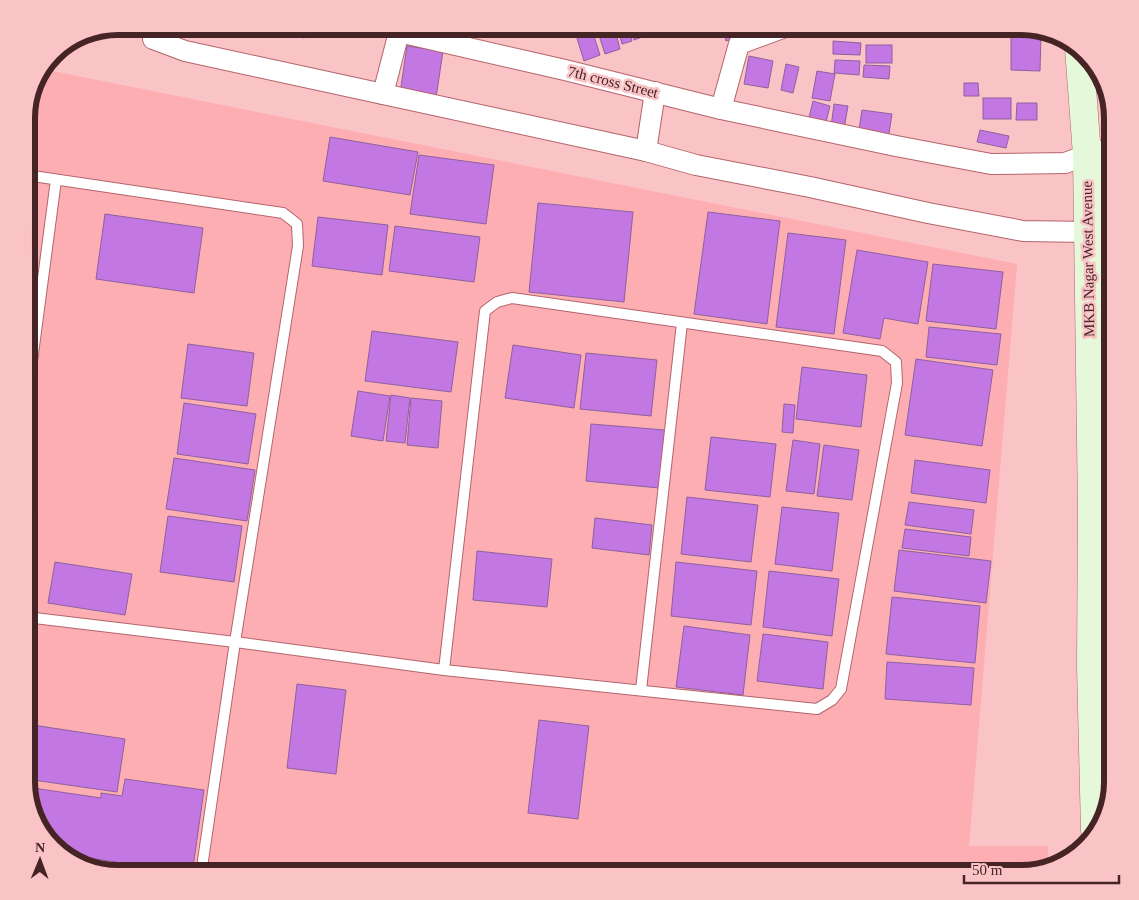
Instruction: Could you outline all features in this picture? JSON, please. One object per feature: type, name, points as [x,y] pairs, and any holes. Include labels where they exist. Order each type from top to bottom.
[{"type":"main road","name":"MKB Nagar West Avenue","points":[[1082,62],[1100,155],[1088,232],[1092,509],[1102,665],[1095,819]]},
{"type":"street","points":[[154,35],[153,40],[185,51],[646,151],[696,165],[810,186],[928,213],[1023,231],[1088,232]]},
{"type":"street","name":"7th cross Street","points":[[383,94],[398,35]]},
{"type":"street","name":"7th cross Street","points":[[412,35],[655,92],[721,110],[991,164],[1065,163],[1100,155]]},
{"type":"street","points":[[721,110],[739,44],[764,35]]},
{"type":"street","points":[[646,151],[655,92]]},
{"type":"lane","points":[[35,176],[283,213],[297,224],[298,246],[235,642],[202,865]]},
{"type":"lane","points":[[35,339],[56,180]]},
{"type":"lane","points":[[35,618],[444,670],[818,709],[832,700],[841,689],[897,383],[896,362],[882,351],[512,298],[496,302],[485,311],[444,670]]},
{"type":"lane","points":[[641,690],[682,323]]},
{"type":"shaded area","points":[[50,71],[1017,264],[969,846],[1048,846],[1048,860],[1021,865],[118,865],[91,861],[76,854],[65,846],[65,835],[54,835],[44,819],[35,787],[35,113],[38,97]]},
{"type":"building","points":[[302,35],[314,35],[303,38]]},
{"type":"building","points":[[576,35],[594,35],[600,55],[584,61]]},
{"type":"building","points":[[599,35],[616,35],[620,49],[605,54]]},
{"type":"building","points":[[620,35],[630,35],[632,41],[622,44]]},
{"type":"building","points":[[633,35],[645,35],[645,36],[634,40]]},
{"type":"building","points":[[724,35],[746,35],[726,41]]},
{"type":"building","points":[[899,35],[918,35],[918,37]]},
{"type":"building","points":[[1011,35],[1041,38],[1040,71],[1011,70]]},
{"type":"building","points":[[833,41],[861,43],[860,55],[833,54]]},
{"type":"building","points":[[866,45],[892,45],[892,63],[866,63]]},
{"type":"building","points":[[407,46],[443,51],[436,98],[400,93]]},
{"type":"building","points":[[749,56],[773,61],[768,88],[744,84]]},
{"type":"building","points":[[835,60],[860,61],[859,75],[834,73]]},
{"type":"building","points":[[786,64],[799,67],[793,93],[781,90]]},
{"type":"building","points":[[864,65],[890,66],[889,79],[863,77]]},
{"type":"building","points":[[817,71],[835,74],[830,101],[812,98]]},
{"type":"building","points":[[964,83],[978,83],[979,96],[964,96]]},
{"type":"building","points":[[983,98],[1011,98],[1011,119],[983,119]]},
{"type":"building","points":[[813,101],[830,106],[825,126],[808,122]]},
{"type":"building","points":[[1017,103],[1037,103],[1037,120],[1016,120]]},
{"type":"building","points":[[834,104],[848,106],[844,129],[831,127]]},
{"type":"building","points":[[862,110],[892,114],[888,140],[858,136]]},
{"type":"building","points":[[980,130],[1009,136],[1006,148],[977,142]]},
{"type":"building","points":[[330,137],[418,152],[410,195],[323,181]]},
{"type":"building","points":[[419,155],[494,165],[486,224],[410,214]]},
{"type":"building","points":[[1101,187],[1104,187],[1104,230],[1101,230]]},
{"type":"building","points":[[538,203],[633,212],[624,302],[529,292]]},
{"type":"building","points":[[708,212],[780,221],[767,324],[694,314]]},
{"type":"building","points":[[105,214],[203,228],[194,293],[96,279]]},
{"type":"building","points":[[318,217],[388,225],[382,275],[312,266]]},
{"type":"building","points":[[395,226],[480,237],[474,282],[389,271]]},
{"type":"building","points":[[788,233],[846,240],[834,334],[776,327]]},
{"type":"building","points":[[857,250],[928,262],[918,324],[884,318],[880,339],[843,333]]},
{"type":"building","points":[[933,264],[1003,272],[996,329],[926,321]]},
{"type":"building","points":[[929,327],[1001,334],[997,365],[926,357]]},
{"type":"building","points":[[372,331],[458,342],[451,392],[365,381]]},
{"type":"building","points":[[188,344],[254,353],[247,406],[181,398]]},
{"type":"building","points":[[513,345],[581,355],[574,408],[505,398]]},
{"type":"building","points":[[586,353],[657,360],[651,416],[580,409]]},
{"type":"building","points":[[916,359],[993,370],[982,446],[905,435]]},
{"type":"building","points":[[802,367],[867,375],[861,427],[796,419]]},
{"type":"building","points":[[358,391],[390,396],[383,441],[351,436]]},
{"type":"building","points":[[391,395],[410,398],[405,443],[386,441]]},
{"type":"building","points":[[411,398],[442,401],[438,448],[407,445]]},
{"type":"building","points":[[184,403],[256,414],[248,464],[177,454]]},
{"type":"building","points":[[784,404],[795,405],[793,433],[782,432]]},
{"type":"building","points":[[591,424],[665,430],[659,488],[586,481]]},
{"type":"building","points":[[711,437],[776,444],[770,497],[705,490]]},
{"type":"building","points":[[793,440],[820,444],[814,494],[786,491]]},
{"type":"building","points":[[824,445],[859,450],[852,500],[817,496]]},
{"type":"building","points":[[174,458],[255,470],[247,521],[166,509]]},
{"type":"building","points":[[915,460],[990,470],[986,503],[911,493]]},
{"type":"building","points":[[687,497],[758,505],[751,562],[681,554]]},
{"type":"building","points":[[909,502],[974,510],[971,534],[905,525]]},
{"type":"building","points":[[782,507],[839,513],[832,571],[775,564]]},
{"type":"building","points":[[168,516],[242,526],[234,582],[160,572]]},
{"type":"building","points":[[595,518],[652,525],[649,555],[592,548]]},
{"type":"building","points":[[905,529],[971,537],[969,556],[902,548]]},
{"type":"building","points":[[899,550],[991,561],[986,603],[894,591]]},
{"type":"building","points":[[477,551],[552,559],[547,607],[473,600]]},
{"type":"building","points":[[55,562],[132,574],[125,615],[48,603]]},
{"type":"building","points":[[676,562],[757,571],[751,625],[671,616]]},
{"type":"building","points":[[769,571],[839,579],[832,636],[763,627]]},
{"type":"building","points":[[892,597],[980,606],[975,663],[886,654]]},
{"type":"building","points":[[684,626],[750,635],[743,695],[676,687]]},
{"type":"building","points":[[763,634],[828,642],[823,689],[757,681]]},
{"type":"building","points":[[887,662],[974,668],[971,705],[885,699]]},
{"type":"building","points":[[297,684],[346,690],[336,774],[287,768]]},
{"type":"building","points":[[539,720],[589,726],[578,819],[528,813]]},
{"type":"building","points":[[35,725],[125,739],[117,792],[35,780]]},
{"type":"building","points":[[125,779],[204,790],[193,865],[116,865],[116,862],[83,857],[76,854],[65,846],[65,835],[54,835],[52,833],[44,819],[35,788],[101,798],[101,793],[122,796]]}]
